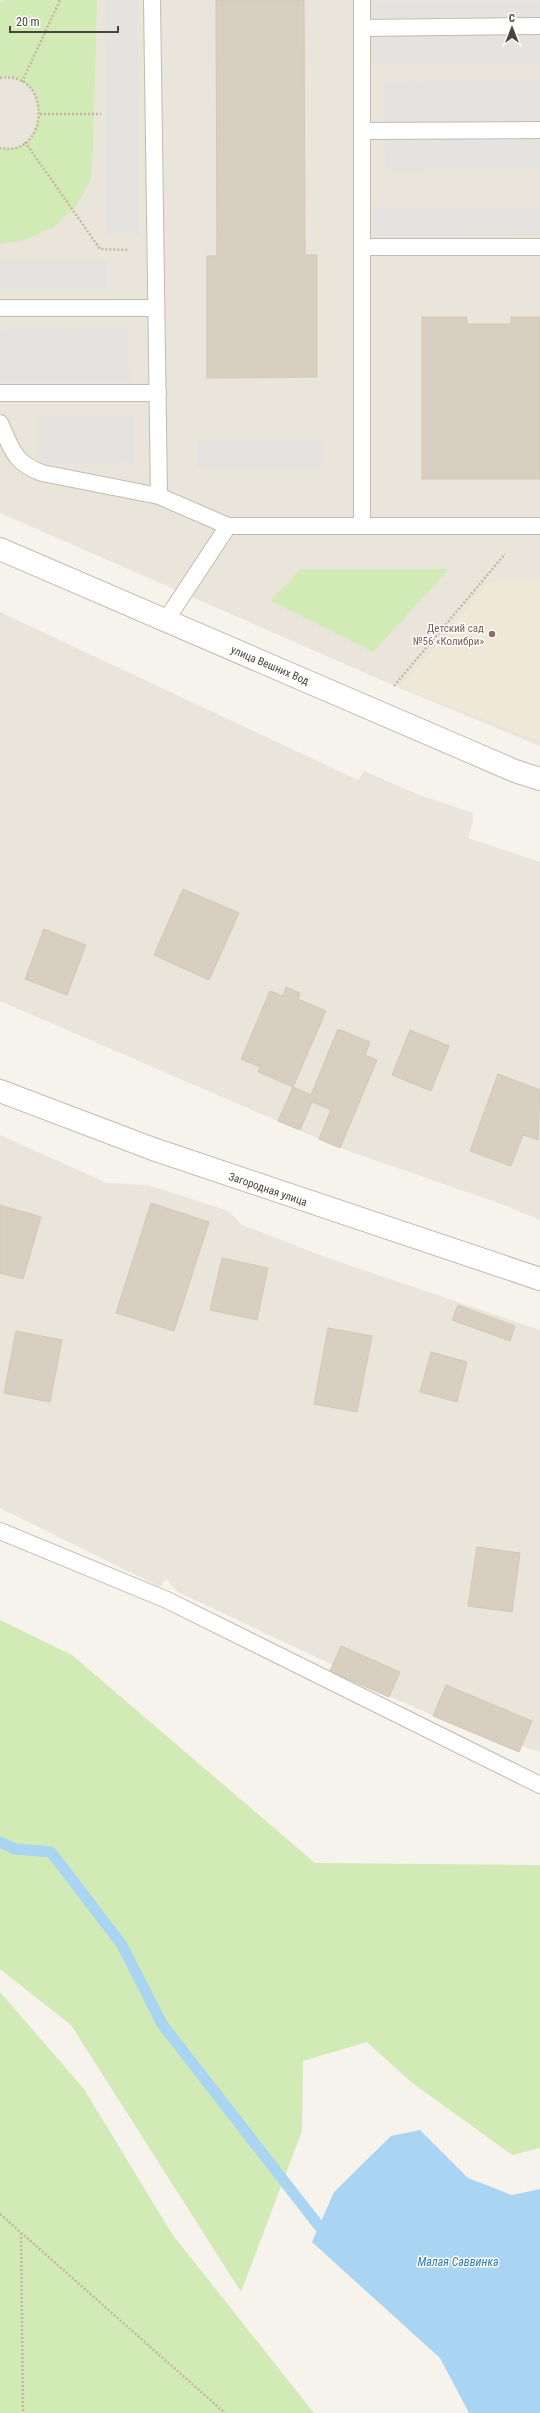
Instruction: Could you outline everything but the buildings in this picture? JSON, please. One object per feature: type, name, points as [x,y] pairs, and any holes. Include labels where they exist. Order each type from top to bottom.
[{"type":"street","name":"улица Вешних Вод","points":[[0,549],[515,771],[540,779]]},
{"type":"street","name":"Загородная улица","points":[[0,1091],[153,1149],[540,1279]]},
{"type":"lane","points":[[152,0],[159,496]]},
{"type":"lane","points":[[362,0],[362,526]]},
{"type":"lane","points":[[362,28],[540,26]]},
{"type":"lane","points":[[362,131],[540,130]]},
{"type":"lane","points":[[362,247],[540,247]]},
{"type":"lane","points":[[0,308],[156,308]]},
{"type":"lane","points":[[0,393],[158,393]]},
{"type":"lane","points":[[0,423],[16,456],[26,467],[42,473],[159,496],[228,526],[534,526]]},
{"type":"lane","points":[[166,620],[228,526]]},
{"type":"lane","points":[[0,1531],[166,1600],[540,1785]]},
{"type":"path","points":[[22,82],[60,0]]},
{"type":"path","points":[[0,78],[18,80],[30,88],[38,100],[40,114],[38,127],[25,142],[18,146],[0,148]]},
{"type":"path","points":[[40,114],[101,114]]},
{"type":"path","points":[[25,142],[100,249],[155,250]]},
{"type":"path","points":[[374,710],[534,526]]},
{"type":"path","points":[[0,2214],[225,2413]]},
{"type":"path","points":[[21,2232],[23,2413]]},
{"type":"shaded area","points":[[0,0],[540,0],[540,746],[402,689],[0,513]]},
{"type":"shaded area","points":[[105,0],[138,0],[139,235],[106,235]]},
{"type":"shaded area","points":[[540,1],[540,64],[370,64],[370,2]]},
{"type":"shaded area","points":[[540,80],[540,171],[385,172],[384,81]]},
{"type":"shaded area","points":[[373,206],[540,206],[540,235],[373,236]]},
{"type":"shaded area","points":[[107,259],[107,290],[0,290],[0,260]]},
{"type":"shaded area","points":[[128,328],[129,383],[0,383],[0,329]]},
{"type":"shaded area","points":[[39,414],[133,414],[133,463],[39,464]]},
{"type":"shaded area","points":[[197,439],[322,439],[322,468],[197,469]]},
{"type":"shaded area","name":"Детский сад №56 «Колибри»","points":[[489,582],[540,582],[540,741],[401,687]]},
{"type":"shaded area","points":[[0,612],[358,780],[364,771],[417,794],[473,813],[473,822],[468,838],[540,862],[540,1220],[504,1205],[340,1148],[0,1001]]},
{"type":"shaded area","points":[[0,1135],[107,1183],[148,1185],[229,1211],[242,1225],[328,1258],[540,1330],[540,1752],[522,1746],[519,1752],[330,1671],[333,1665],[178,1592],[166,1579],[160,1587],[0,1508]]},
{"type":"green space","points":[[5,0],[97,0],[91,179],[77,205],[53,228],[21,241],[0,244],[0,148],[17,148],[29,140],[36,128],[39,114],[36,99],[29,87],[17,79],[0,78],[0,4]]},
{"type":"green space","points":[[301,569],[449,569],[373,652],[271,601]]},
{"type":"green space","points":[[0,1620],[72,1655],[315,1863],[540,1865],[540,2148],[512,2155],[411,2082],[367,2042],[303,2061],[302,2131],[241,2292],[71,2025],[0,1969]]},
{"type":"green space","points":[[0,1992],[84,2089],[172,2234],[314,2413],[0,2413]]},
{"type":"water","name":"Малая Саввинка","points":[[420,2130],[468,2178],[512,2195],[540,2189],[540,2413],[469,2413],[440,2358],[312,2242],[334,2192],[391,2136]]},
{"type":"waterway","points":[[0,1842],[15,1849],[51,1852],[122,1945],[162,2024],[319,2226]]},
{"type":"place","name":"Детский сад №56 «Колибри»","points":[[492,634]]}]
